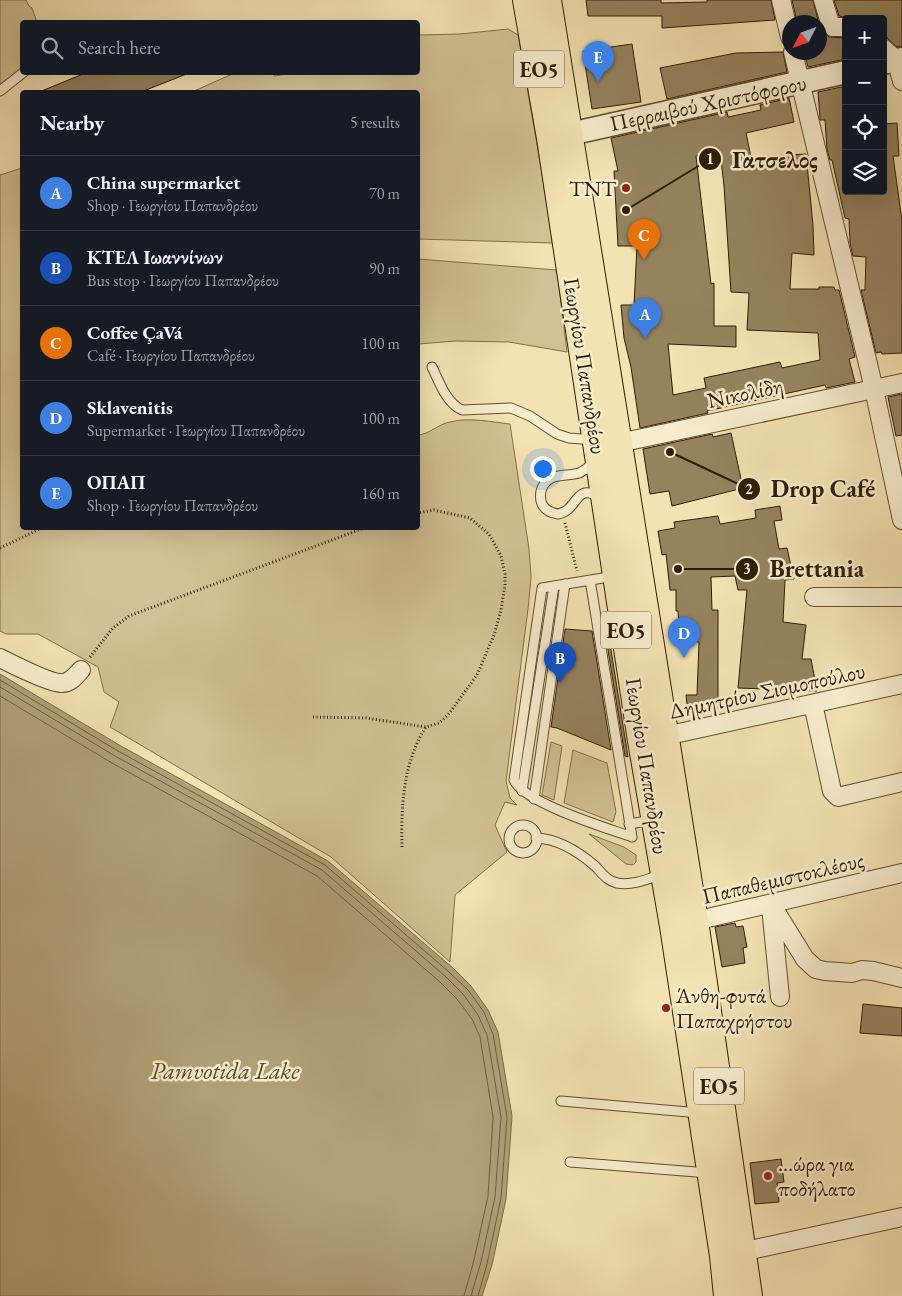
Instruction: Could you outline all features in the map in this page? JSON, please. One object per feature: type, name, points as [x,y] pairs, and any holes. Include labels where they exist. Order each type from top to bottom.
[{"type":"main road","name":"Γεωργίου Παπανδρέου","points":[[527,0],[560,136]]},
{"type":"main road","name":"Γεωργίου Παπανδρέου","points":[[547,0],[560,136],[604,445],[628,574],[734,1253],[728,1296]]},
{"type":"main road","name":"Γεωργίου Παπανδρέου","points":[[604,445],[606,502],[628,574]]},
{"type":"main road","name":"Γεωργίου Παπανδρέου","points":[[653,739],[655,820],[664,873],[684,923],[702,1113],[712,1174],[748,1296]]},
{"type":"street","points":[[781,0],[785,15]]},
{"type":"street","points":[[823,0],[830,23],[833,27],[842,27]]},
{"type":"street","points":[[795,60],[874,389],[902,518]]},
{"type":"street","name":"Περραιβού Χριστόφορου","points":[[560,136],[842,73]]},
{"type":"street","name":"Νικολίδη","points":[[604,445],[902,384]]},
{"type":"street","points":[[814,597],[902,597]]},
{"type":"street","points":[[0,658],[21,669],[62,683],[71,680],[81,670]]},
{"type":"street","name":"Δημητρίου Σιομοπούλου","points":[[653,739],[902,684]]},
{"type":"street","points":[[813,704],[834,795],[838,796],[902,782]]},
{"type":"street","name":"Παπαθεμιστοκλέους","points":[[684,923],[902,873]]},
{"type":"street","points":[[771,904],[805,959],[816,969],[852,973],[862,970],[873,971],[902,978]]},
{"type":"street","points":[[771,904],[780,997]]},
{"type":"street","points":[[734,1253],[902,1217]]},
{"type":"lane","points":[[0,91],[20,75]]},
{"type":"lane","points":[[432,367],[450,402],[457,408],[462,410],[511,408],[530,416],[557,434],[604,445],[594,462],[586,470],[574,474],[555,476],[543,486],[540,496],[542,504],[553,513],[563,513],[570,508],[579,496],[586,492],[592,493],[606,502]]},
{"type":"lane","points":[[590,580],[632,837],[534,799],[522,791],[514,780],[542,588],[564,584],[628,574]]},
{"type":"lane","points":[[534,799],[564,584]]},
{"type":"lane","points":[[629,824],[655,820]]},
{"type":"lane","points":[[536,838],[555,842],[573,850],[590,862],[607,878],[617,883],[638,882],[664,873]]},
{"type":"lane","points":[[561,1100],[702,1113]]},
{"type":"lane","points":[[570,1162],[712,1174]]},
{"type":"path","points":[[313,717],[366,718],[426,727],[438,723],[448,715],[477,675],[494,635],[504,593],[505,574],[501,556],[489,534],[470,518],[459,514],[434,510],[420,513]]},
{"type":"path","points":[[563,513],[579,582]]},
{"type":"path","points":[[0,548],[38,530]]},
{"type":"path","points":[[81,670],[113,628],[129,616],[359,530]]},
{"type":"path","points":[[402,847],[401,810],[406,777],[418,739],[426,727]]},
{"type":"shaded area","points":[[0,0],[26,0],[32,8],[36,20],[20,20],[20,73],[0,88]]},
{"type":"shaded area","points":[[508,29],[518,35],[554,243],[420,239],[420,90],[196,90],[230,75],[420,75],[420,35],[460,34]]},
{"type":"shaded area","points":[[20,169],[20,530],[420,530],[420,434],[446,423],[465,420],[510,424],[529,549],[531,577],[506,781],[510,798],[517,805],[505,802],[495,825],[507,852],[455,895],[450,962],[331,857],[110,727],[119,702],[104,692],[98,667],[38,634],[6,634],[0,631],[0,175]]},
{"type":"shaded area","points":[[420,259],[557,270],[567,352],[509,342],[456,341],[420,344]]},
{"type":"shaded area","points":[[551,742],[562,746],[554,800],[542,795]]},
{"type":"shaded area","points":[[573,750],[607,763],[616,812],[613,822],[564,803]]},
{"type":"shaded area","points":[[589,834],[624,847],[636,855],[636,862],[633,865],[626,864]]},
{"type":"water","name":"Pamvotida Lake","points":[[0,674],[121,746],[328,861],[453,968],[471,986],[488,1010],[498,1032],[512,1116],[506,1199],[492,1265],[482,1296],[0,1296]]},
{"type":"building","points":[[586,0],[661,0],[661,3],[707,2],[707,0],[771,0],[775,20],[662,28],[662,16],[588,16]]},
{"type":"building","points":[[792,0],[813,0],[817,15],[795,15]]},
{"type":"building","points":[[834,0],[902,0],[902,46],[897,47],[887,38],[887,15],[839,16]]},
{"type":"building","points":[[827,34],[829,37],[842,38],[842,60],[808,67],[806,60],[827,60]]},
{"type":"building","points":[[632,44],[641,102],[592,109],[583,51]]},
{"type":"building","points":[[782,52],[782,60],[785,60],[787,72],[667,99],[660,68],[736,53]]},
{"type":"building","points":[[81,75],[184,75],[146,90],[44,90]]},
{"type":"building","points":[[842,87],[842,195],[887,195],[887,124],[897,123],[899,156],[893,156],[902,221],[902,353],[876,353],[861,290],[865,290],[866,257],[853,256],[850,243],[849,219],[845,218],[832,160],[830,160],[827,149],[825,120],[820,120],[818,92]]},
{"type":"building","points":[[789,98],[794,122],[746,133],[751,157],[806,154],[814,255],[792,253],[790,289],[834,287],[835,290],[839,290],[855,357],[849,359],[855,382],[826,388],[825,385],[640,428],[631,367],[624,338],[621,305],[634,305],[637,246],[618,246],[614,171],[618,171],[611,138],[727,112],[728,117],[761,110],[760,105]],"holes":[[[720,151],[731,292],[749,293],[747,330],[818,333],[820,360],[782,368],[780,362],[704,378],[706,388],[673,395],[668,344],[736,347],[736,326],[714,326],[714,283],[711,284],[696,156]]]},
{"type":"building","points":[[902,394],[902,435],[896,436],[888,397]]},
{"type":"building","points":[[731,433],[743,488],[672,506],[669,491],[650,494],[643,449],[712,434],[713,437]]},
{"type":"building","points":[[780,506],[782,520],[774,521],[779,549],[787,548],[794,579],[785,580],[783,622],[806,625],[802,659],[811,659],[817,691],[738,688],[747,590],[738,590],[735,576],[711,577],[712,610],[718,610],[718,709],[688,714],[686,695],[697,695],[699,642],[680,642],[678,611],[676,611],[676,590],[670,590],[666,554],[662,555],[658,531],[675,528],[674,522],[718,516],[720,524],[756,518],[755,510]]},
{"type":"building","points":[[565,629],[592,631],[611,750],[551,727]]},
{"type":"building","points":[[605,631],[608,631],[628,757],[625,756]]},
{"type":"building","points":[[735,923],[736,927],[743,926],[747,947],[743,948],[745,963],[722,967],[715,927]]},
{"type":"building","points":[[863,1004],[902,1008],[902,1036],[860,1033]]},
{"type":"building","points":[[781,1159],[784,1182],[777,1183],[779,1202],[755,1204],[750,1163]]},
{"type":"place","name":"ΟΠΑΠ","points":[[598,82]]},
{"type":"place","name":"TNT","points":[[626,188]]},
{"type":"place","name":"Γατσελος","points":[[626,210]]},
{"type":"place","name":"Coffee ÇaVá","points":[[644,260]]},
{"type":"place","name":"China supermarket","points":[[645,339]]},
{"type":"place","name":"Drop Café","points":[[670,452]]},
{"type":"place","name":"Brettania","points":[[678,569]]},
{"type":"place","name":"Sklavenitis","points":[[684,658]]},
{"type":"place","name":"ΚΤΕΛ Ιωαννίνων","points":[[560,683]]},
{"type":"place","name":"Άνθη-φυτά Παπαχρήστου","points":[[666,1008]]},
{"type":"place","name":"...ώρα για ποδήλατο","points":[[768,1176]]}]
